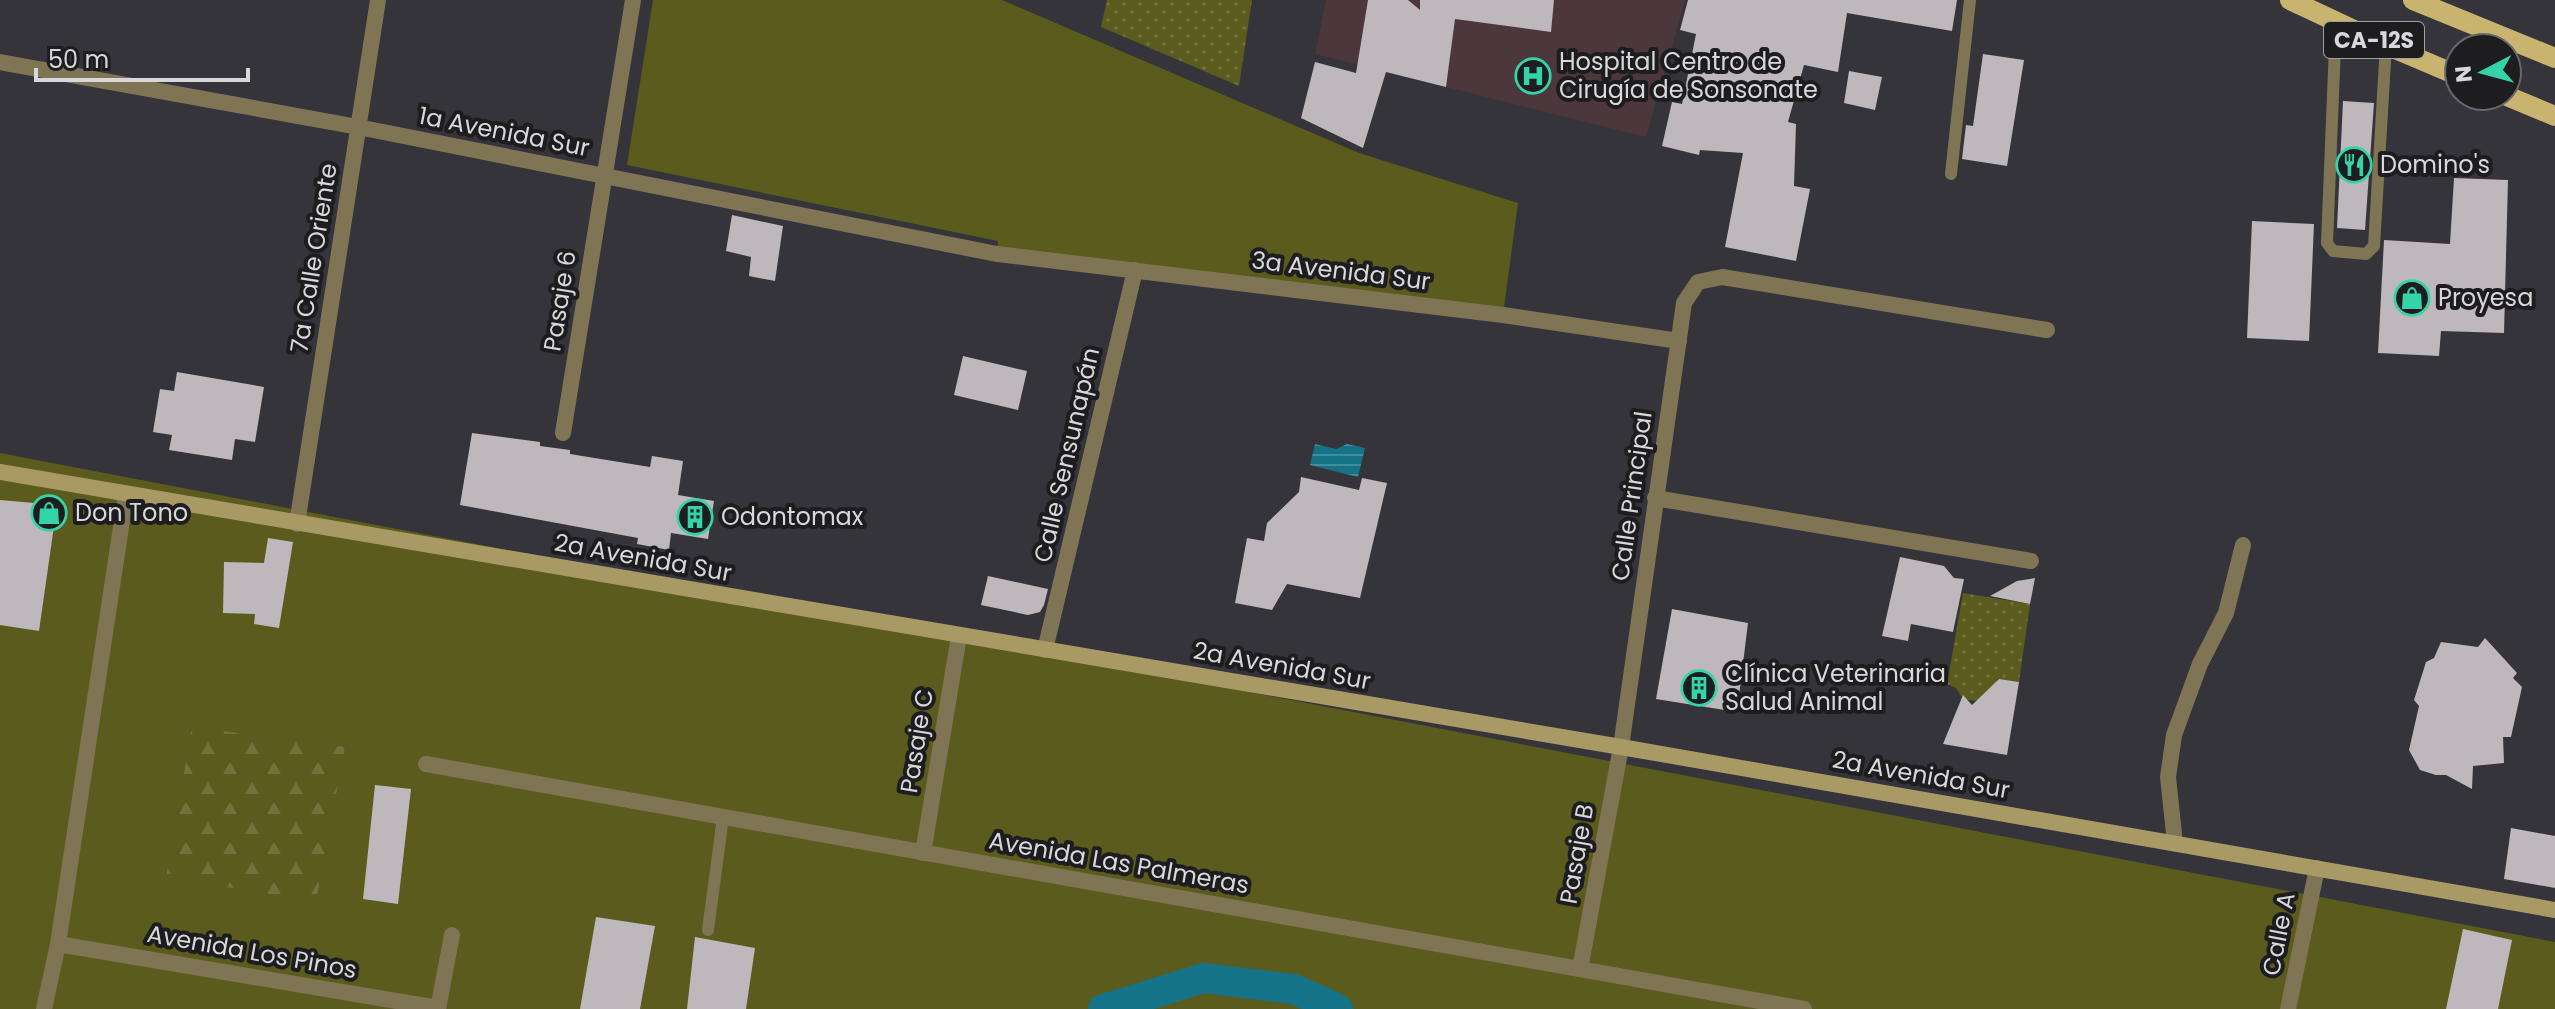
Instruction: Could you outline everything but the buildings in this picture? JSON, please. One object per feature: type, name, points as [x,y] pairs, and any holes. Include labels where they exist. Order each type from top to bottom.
[{"type":"main road","name":"CA-12S","points":[[2290,0],[2443,69]]},
{"type":"main road","points":[[2413,0],[2555,58]]},
{"type":"main road","points":[[2523,103],[2555,116]]},
{"type":"street","name":"7a Calle Oriente","points":[[297,524],[378,0]]},
{"type":"street","name":"Pasaje 6","points":[[563,433],[633,0]]},
{"type":"street","name":"1a Avenida Sur","points":[[0,62],[358,127],[997,254]]},
{"type":"street","name":"3a Avenida Sur","points":[[997,254],[1503,315],[1679,341]]},
{"type":"street","name":"Calle Sensunapán","points":[[1045,650],[1135,270]]},
{"type":"street","name":"Calle Principal","points":[[1621,747],[1684,303],[1698,282],[1722,277],[2047,330]]},
{"type":"street","name":"2a Avenida Sur","points":[[0,472],[1621,747],[2555,910]]},
{"type":"street","points":[[44,1009],[58,944],[126,494]]},
{"type":"street","points":[[1655,498],[2031,561]]},
{"type":"street","points":[[2175,843],[2168,777],[2174,735],[2200,664],[2226,613],[2243,545]]},
{"type":"street","name":"Pasaje C","points":[[923,853],[959,636]]},
{"type":"street","name":"Pasaje B","points":[[1580,969],[1621,747]]},
{"type":"street","name":"Avenida Las Palmeras","points":[[426,764],[1804,1009]]},
{"type":"street","name":"Calle A","points":[[2288,1009],[2317,868]]},
{"type":"street","points":[[438,1008],[452,935]]},
{"type":"street","name":"Avenida Los Pinos","points":[[58,944],[438,1008]]},
{"type":"lane","points":[[1951,174],[1970,0]]},
{"type":"lane","points":[[2336,21],[2327,243],[2333,251],[2366,254],[2374,246],[2386,45]]},
{"type":"lane","points":[[708,930],[723,817]]},
{"type":"shaded area","name":"Hospital Centro de Cirugía de Sonsonate","points":[[1326,0],[1685,0],[1646,137],[1315,54]]},
{"type":"green space","points":[[653,0],[1002,0],[1359,153],[1518,203],[1503,315],[997,254],[998,241],[627,165]]},
{"type":"green space","points":[[1107,0],[1252,0],[1239,86],[1101,27]]},
{"type":"green space","points":[[0,453],[2555,942],[2555,1009],[0,1009]]},
{"type":"green space","points":[[1963,593],[2030,604],[2019,682],[1997,679],[1994,693],[1976,701],[1963,699],[1956,688],[1947,684]]},
{"type":"green space","points":[[192,727],[345,747],[316,901],[166,878]]},
{"type":"water","points":[[1315,444],[1336,449],[1347,444],[1365,448],[1358,477],[1310,465]]},
{"type":"waterway","points":[[1103,1009],[1204,978],[1294,989],[1338,1009]]},
{"type":"place","name":"Hospital Centro de Cirugía de Sonsonate","points":[[1533,76]]},
{"type":"place","name":"Domino's","points":[[2354,165]]},
{"type":"place","name":"Proyesa","points":[[2412,298]]},
{"type":"place","name":"Don Tono","points":[[49,513]]},
{"type":"place","name":"Odontomax","points":[[695,517]]},
{"type":"place","name":"Clínica Veterinaria Salud Animal","points":[[1699,688]]}]
